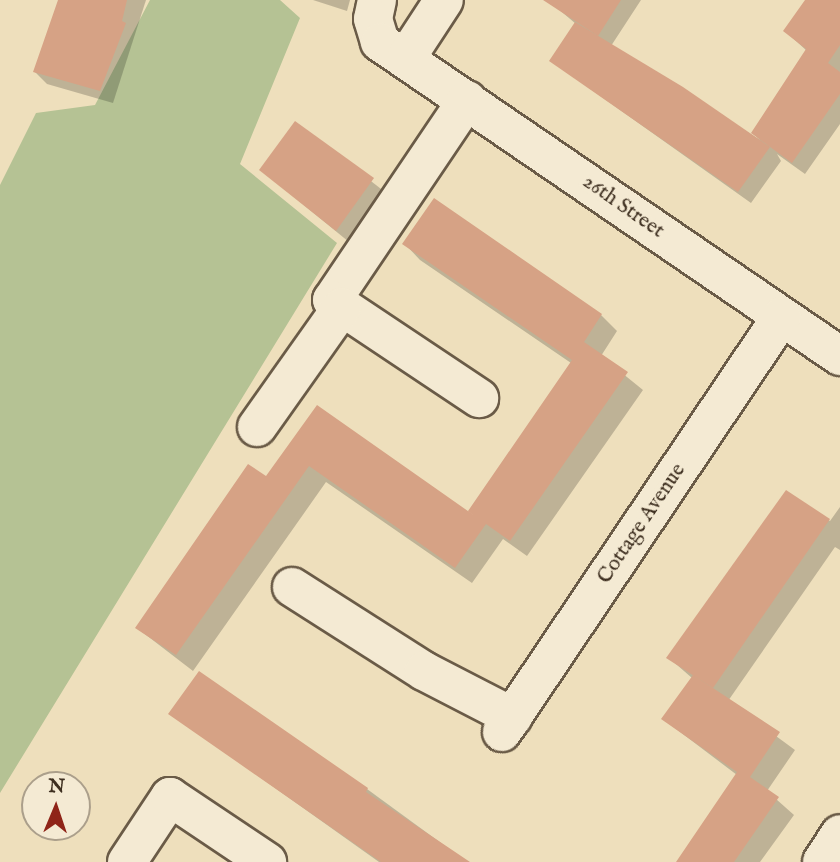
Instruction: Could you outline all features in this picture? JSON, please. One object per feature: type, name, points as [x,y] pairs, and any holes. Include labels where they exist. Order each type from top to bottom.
[{"type":"street","name":"26th Street","points":[[377,0],[373,19],[380,42],[840,356]]},
{"type":"street","points":[[406,58],[444,0]]},
{"type":"street","points":[[467,100],[332,300],[479,398]]},
{"type":"street","points":[[257,427],[342,307]]},
{"type":"street","name":"Cottage Avenue","points":[[292,587],[508,725],[782,316]]},
{"type":"street","points":[[127,862],[170,797],[267,862]]},
{"type":"street","points":[[821,862],[840,834]]},
{"type":"green space","points":[[150,0],[280,0],[300,18],[240,164],[337,243],[0,793],[0,185],[36,113],[95,105]]},
{"type":"building","points":[[58,0],[127,0],[122,21],[126,23],[100,91],[33,72]]},
{"type":"building","points":[[543,0],[621,0],[598,36]]},
{"type":"building","points":[[805,0],[840,0],[840,45],[828,63],[840,72],[840,94],[792,163],[751,133],[806,49],[783,31]]},
{"type":"building","points":[[575,22],[683,87],[770,147],[738,192],[549,61]]},
{"type":"building","points":[[295,121],[374,178],[336,231],[259,170]]},
{"type":"building","points":[[434,198],[602,314],[584,342],[628,372],[510,541],[486,524],[455,568],[309,466],[176,655],[135,628],[248,464],[266,476],[317,405],[475,516],[468,511],[572,360],[402,244]]},
{"type":"building","points":[[786,490],[830,519],[713,688],[666,658]]},
{"type":"building","points":[[199,671],[368,788],[366,792],[470,862],[381,862],[168,714]]},
{"type":"building","points":[[693,675],[780,732],[750,777],[779,797],[734,862],[676,862],[737,772],[661,719]]}]
